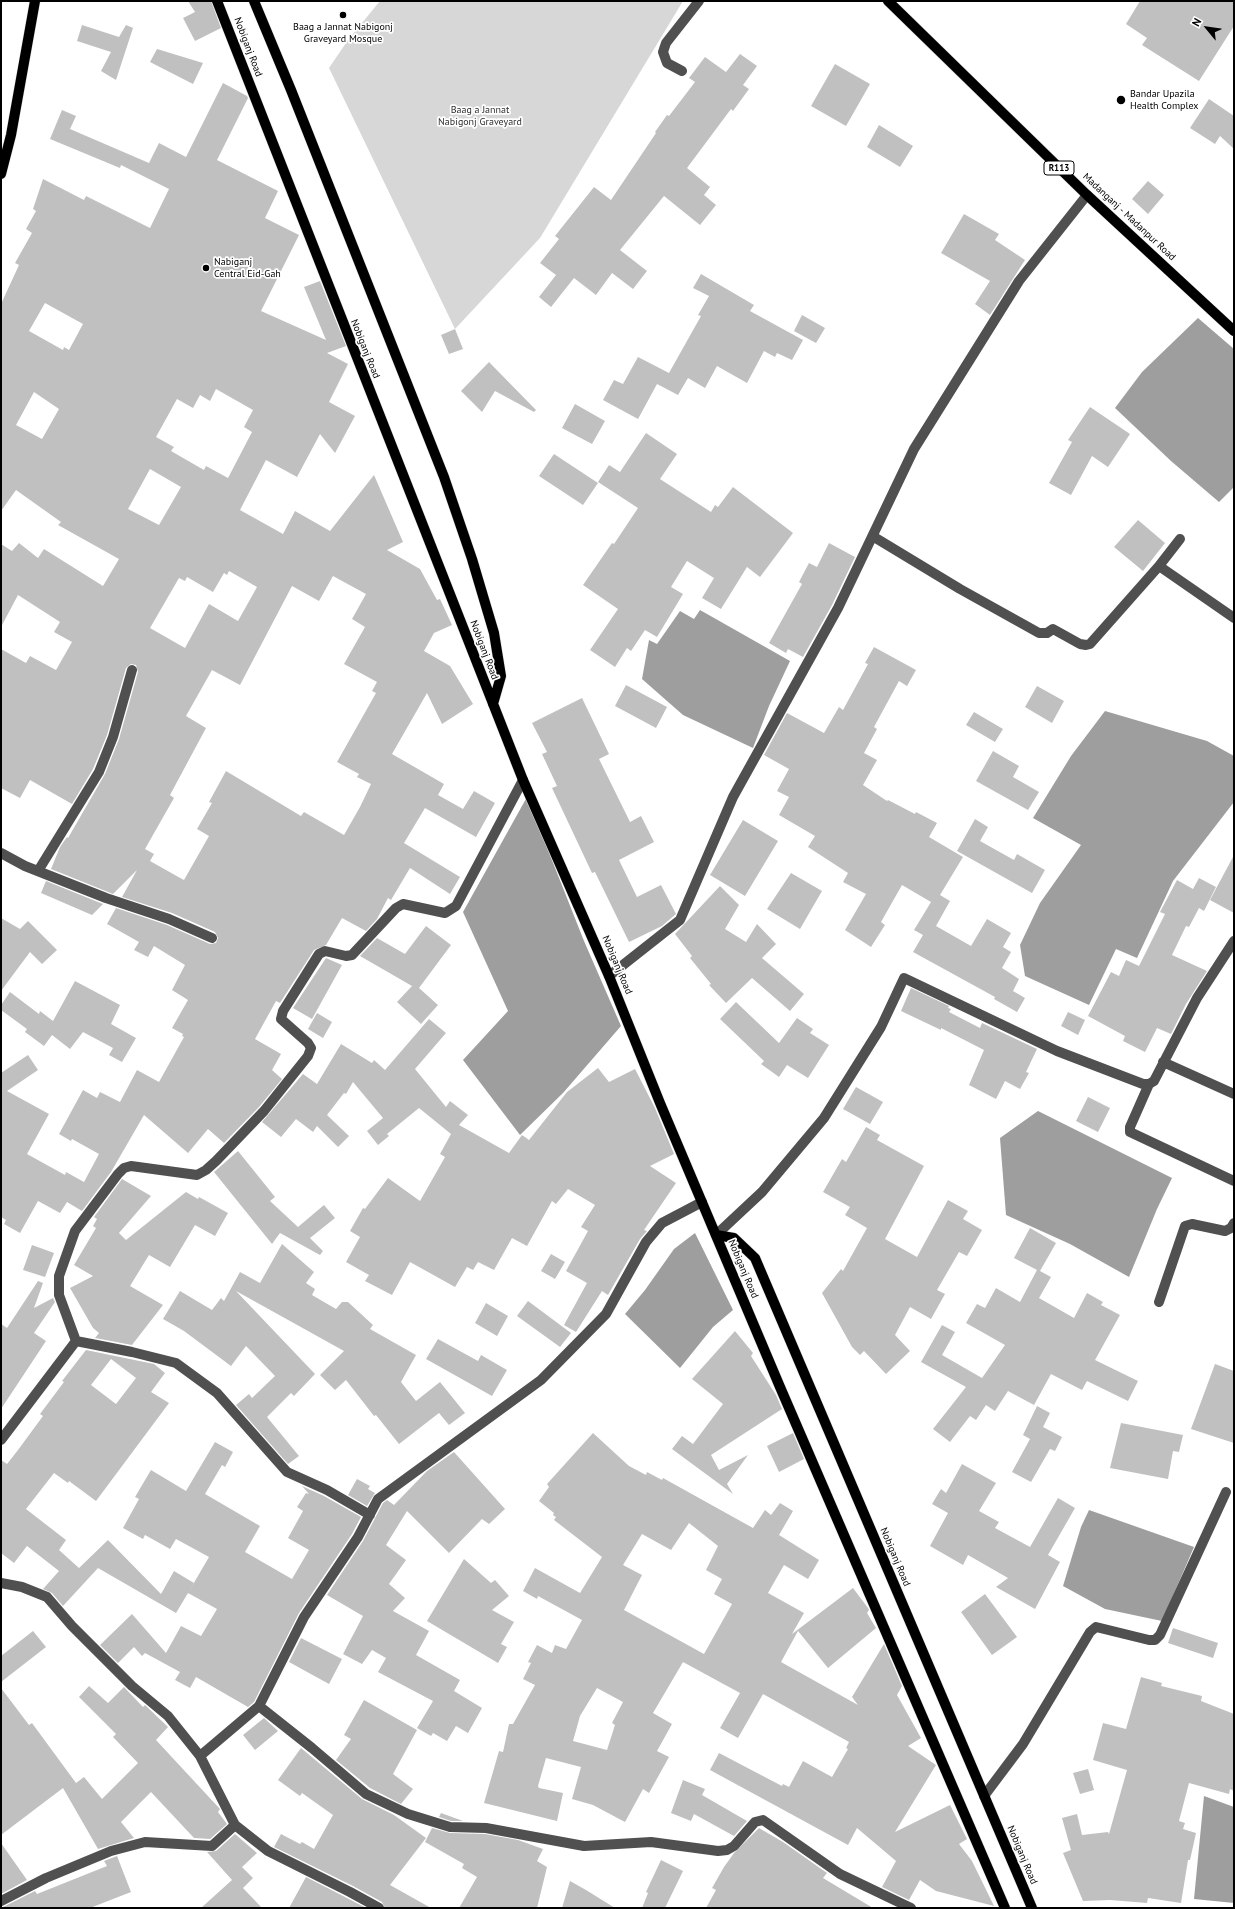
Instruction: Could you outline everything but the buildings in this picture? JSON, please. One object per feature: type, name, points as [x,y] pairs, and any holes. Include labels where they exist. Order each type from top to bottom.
[{"type":"main road","points":[[1,174],[11,135],[35,1]]},
{"type":"main road","name":"Nobiganj Road","points":[[217,1],[523,780],[609,976],[660,1103],[780,1387],[1005,1908]]},
{"type":"main road","name":"Nobiganj Road","points":[[254,1],[291,90],[441,470],[472,559],[494,633],[501,676],[493,704]]},
{"type":"main road","name":"Madanganj - Madanpur Road","points":[[888,1],[1087,195],[1234,331]]},
{"type":"main road","name":"Nobiganj Road","points":[[716,1236],[734,1238],[755,1258],[1032,1908]]},
{"type":"street","points":[[682,71],[667,63],[663,52],[666,43],[699,1]]},
{"type":"street","points":[[609,976],[680,920],[733,797],[838,608],[874,537],[895,487],[914,450],[1011,295],[1035,260],[1087,195]]},
{"type":"street","points":[[874,537],[960,589],[1039,633],[1047,633],[1053,629],[1080,644],[1086,645],[1090,644],[1159,566],[1180,539]]},
{"type":"street","points":[[1159,566],[1234,618]]},
{"type":"street","points":[[38,871],[99,772],[113,737],[132,670]]},
{"type":"street","points":[[76,1341],[59,1295],[59,1276],[75,1230],[118,1174],[124,1168],[131,1166],[196,1175],[206,1170],[216,1161],[264,1111],[308,1056],[310,1048],[308,1043],[281,1020],[283,1011],[319,954],[325,952],[346,956],[352,955],[396,908],[403,904],[445,913],[456,906],[523,780]]},
{"type":"street","points":[[1,853],[38,871],[106,898],[168,919],[212,938]]},
{"type":"street","points":[[716,1236],[762,1192],[824,1118],[881,1027],[900,982],[904,978],[1057,1051],[1143,1084],[1149,1084],[1154,1081],[1197,998],[1234,941]]},
{"type":"street","points":[[1163,1062],[1234,1094]]},
{"type":"street","points":[[1149,1084],[1130,1127],[1130,1132],[1135,1136],[1234,1181]]},
{"type":"street","points":[[200,1756],[259,1706],[304,1617],[358,1537],[378,1499],[541,1380],[606,1314],[646,1242],[662,1223],[702,1202]]},
{"type":"street","points":[[1159,1302],[1185,1226],[1192,1224],[1224,1231],[1231,1228],[1234,1223]]},
{"type":"street","points":[[1,1440],[76,1341]]},
{"type":"street","points":[[76,1341],[132,1352],[176,1363],[217,1393],[287,1472],[327,1490],[370,1515]]},
{"type":"street","points":[[984,1796],[1023,1744],[1090,1632],[1096,1627],[1149,1640],[1155,1640],[1160,1635],[1226,1492]]},
{"type":"street","points":[[1,1583],[22,1587],[46,1597],[72,1626],[132,1686],[168,1716],[200,1756],[234,1825],[268,1851],[379,1908]]},
{"type":"street","points":[[259,1706],[312,1748],[366,1794],[408,1814],[450,1827],[486,1828],[584,1846],[651,1842],[718,1851],[727,1850],[734,1846],[755,1822],[763,1820],[840,1874],[911,1908]]},
{"type":"street","points":[[1,1902],[46,1878],[111,1851],[144,1842],[212,1846],[234,1825]]},
{"type":"green space","name":"Baag a Jannat Nabigonj Graveyard","points":[[380,1],[683,1],[540,238],[455,329],[329,68],[348,40]]},
{"type":"shaded area","points":[[1198,318],[1234,349],[1234,487],[1219,502],[1171,461],[1115,408],[1142,372]]},
{"type":"shaded area","points":[[700,610],[790,661],[769,706],[753,748],[683,715],[642,679],[649,640],[657,644],[680,611],[694,619]]},
{"type":"shaded area","points":[[1105,711],[1207,741],[1234,756],[1234,802],[1173,881],[1137,958],[1116,949],[1089,1005],[1025,976],[1020,945],[1040,903],[1081,845],[1033,818],[1071,756]]},
{"type":"shaded area","points":[[527,797],[584,941],[621,1026],[563,1093],[520,1135],[463,1060],[508,1011],[463,912]]},
{"type":"shaded area","points":[[1038,1111],[1172,1178],[1157,1209],[1129,1277],[1070,1244],[1006,1215],[1000,1138]]},
{"type":"shaded area","points":[[695,1233],[733,1310],[713,1327],[680,1368],[625,1314],[645,1290],[674,1249]]},
{"type":"shaded area","points":[[1089,1510],[1194,1547],[1162,1621],[1105,1609],[1063,1586],[1081,1527]]},
{"type":"shaded area","points":[[1204,1796],[1234,1807],[1234,1903],[1194,1899]]},
{"type":"place","name":"Baag a Jannat Nabigonj Graveyard Mosque","points":[[343,15]]},
{"type":"place","name":"Bandar Upazila Health Complex","points":[[1121,100]]},
{"type":"place","name":"Nabiganj Central Eid-Gah","points":[[206,268]]}]
